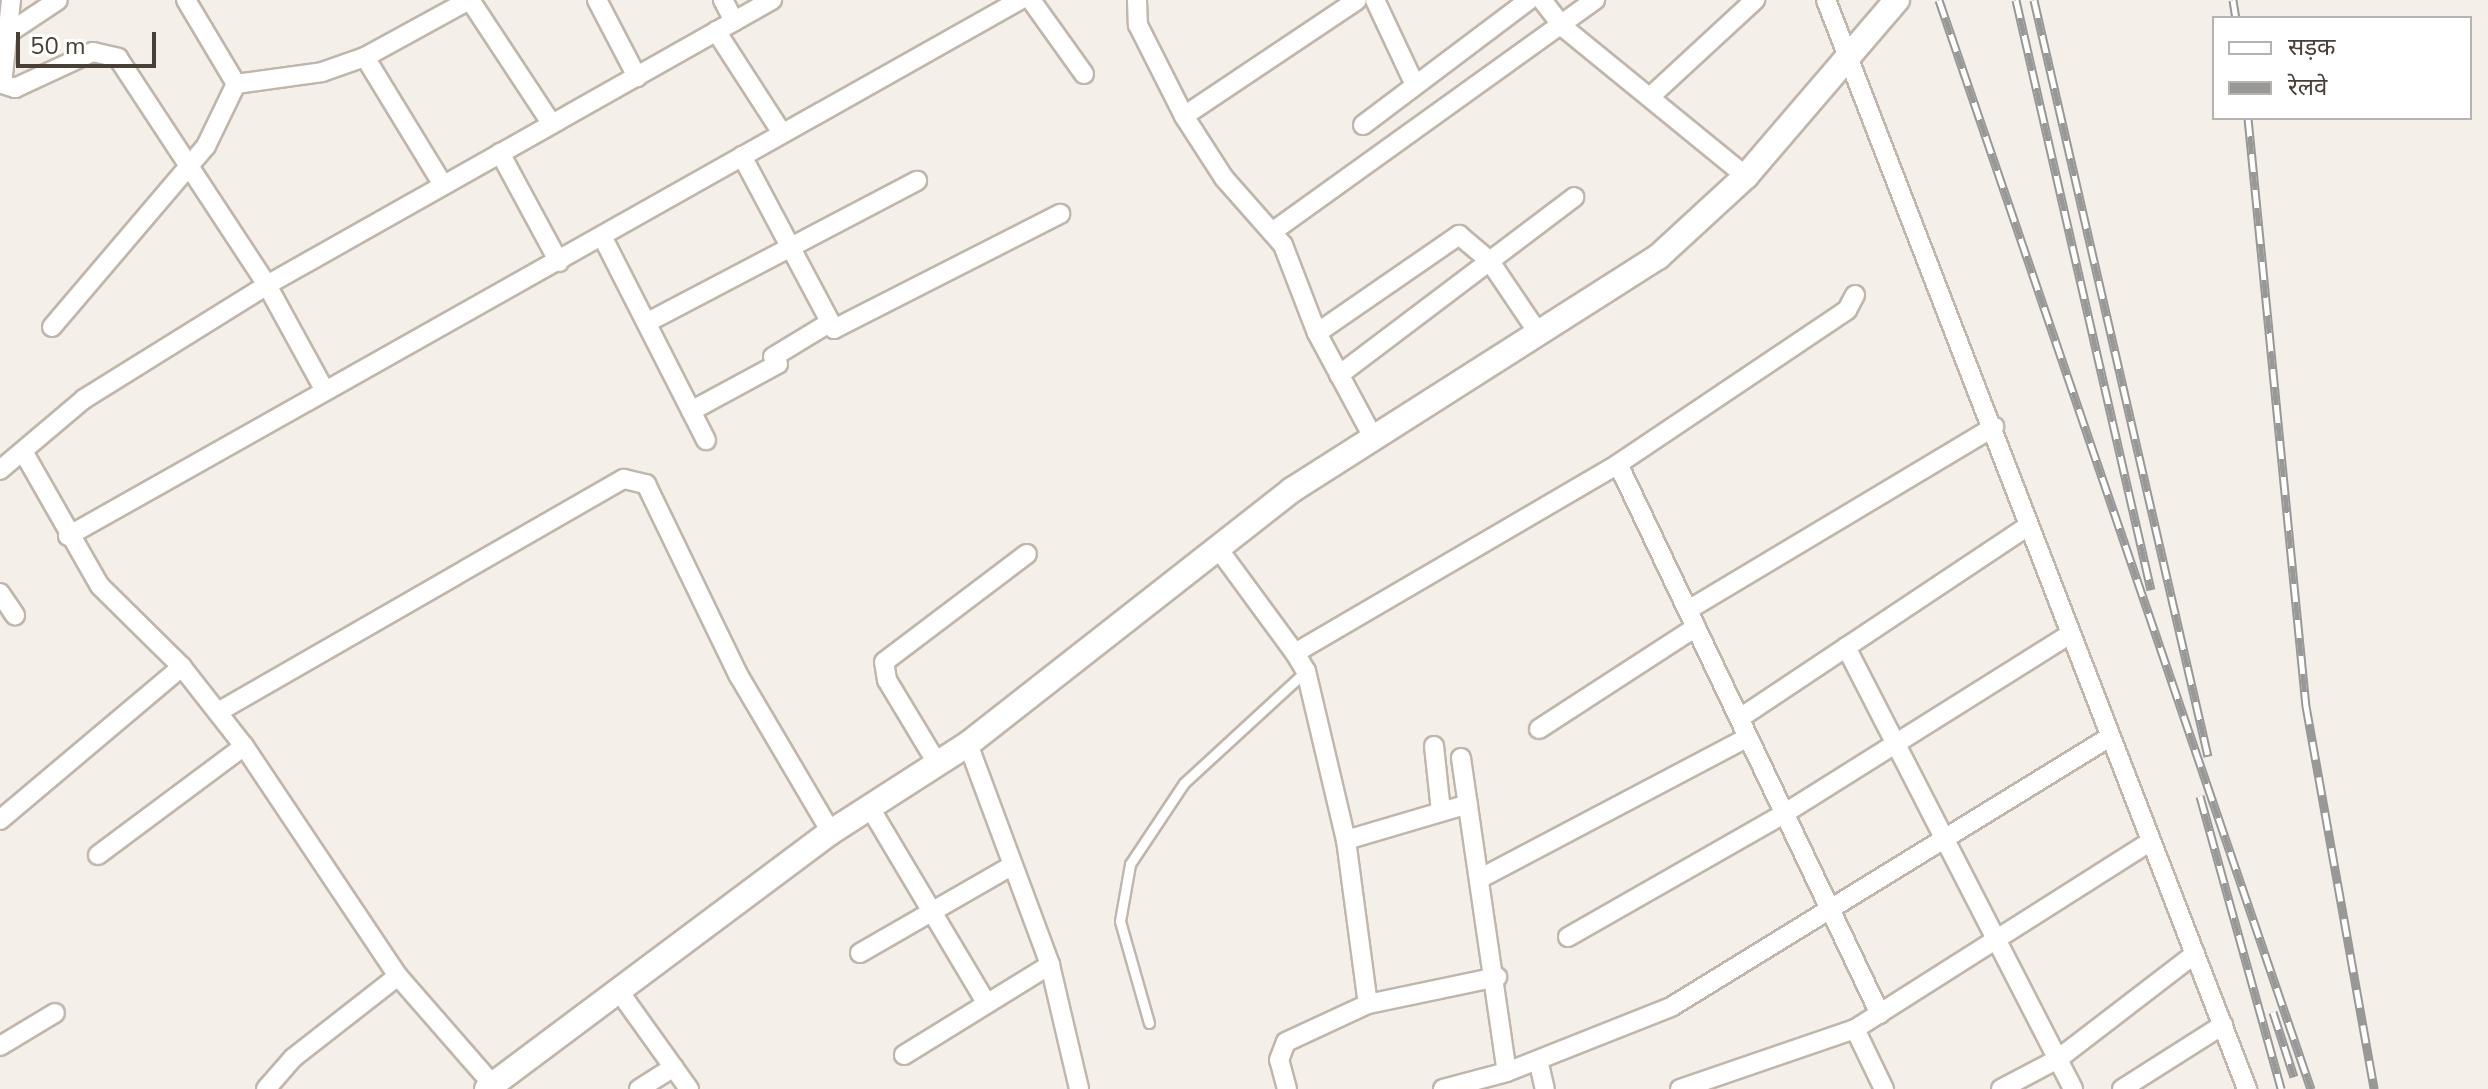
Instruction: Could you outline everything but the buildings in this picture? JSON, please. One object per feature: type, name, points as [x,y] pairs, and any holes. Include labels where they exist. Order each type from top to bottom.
[{"type":"street","points":[[11,0],[1,72],[8,89],[93,52],[118,58],[267,285],[324,389]]},
{"type":"street","points":[[7,34],[58,0]]},
{"type":"street","points":[[52,327],[188,168],[229,111],[236,84],[186,0]]},
{"type":"street","points":[[236,84],[322,72],[365,57],[470,0],[551,123]]},
{"type":"street","points":[[597,0],[637,77]]},
{"type":"street","points":[[723,0],[734,21]]},
{"type":"street","points":[[0,470],[24,453],[84,399],[267,285],[772,0]]},
{"type":"street","points":[[68,536],[324,389],[603,238],[742,156],[780,130],[1020,0]]},
{"type":"street","points":[[1031,0],[1084,74]]},
{"type":"street","points":[[1137,0],[1138,25],[1184,116],[1224,178],[1272,232],[1317,333],[1373,437]]},
{"type":"street","points":[[1184,116],[1357,0]]},
{"type":"street","points":[[1375,0],[1415,85]]},
{"type":"street","points":[[1363,125],[1529,0]]},
{"type":"street","points":[[1542,0],[1563,27],[1746,176]]},
{"type":"street","points":[[1272,232],[1563,27],[1595,0]]},
{"type":"street","points":[[1651,96],[1755,0]]},
{"type":"street","points":[[1826,0],[1850,54],[1994,427],[2026,527],[2247,1089]]},
{"type":"street","points":[[24,453],[68,536],[100,586],[182,667],[218,712],[398,976],[490,1087],[621,994],[831,832],[968,744],[1217,547],[1373,437],[1658,257],[1746,176],[1897,0]]},
{"type":"street","points":[[716,31],[780,130]]},
{"type":"street","points":[[365,57],[443,185]]},
{"type":"street","points":[[500,153],[559,262]]},
{"type":"street","points":[[742,156],[829,323],[842,328],[1060,214]]},
{"type":"street","points":[[648,322],[794,251],[917,181]]},
{"type":"street","points":[[1339,375],[1574,197]]},
{"type":"street","points":[[1317,333],[1447,240],[1468,237],[1489,260],[1539,334]]},
{"type":"street","points":[[603,238],[706,440]]},
{"type":"street","points":[[1295,653],[1618,464],[1847,310],[1855,295]]},
{"type":"street","points":[[691,411],[776,361],[829,323]]},
{"type":"street","points":[[1539,729],[1692,619],[1994,427]]},
{"type":"street","points":[[1618,464],[1880,1014]]},
{"type":"street","points":[[218,712],[624,479],[646,484],[739,676],[831,832]]},
{"type":"street","points":[[1740,718],[2026,527]]},
{"type":"street","points":[[1217,547],[1306,671],[1346,840],[1368,1004]]},
{"type":"street","points":[[937,763],[887,680],[884,662],[1027,554]]},
{"type":"street","points":[[0,593],[15,615]]},
{"type":"street","points":[[1568,937],[1785,813],[2069,635]]},
{"type":"street","points":[[1846,647],[1944,839],[1999,938],[2073,1089]]},
{"type":"street","points":[[0,820],[182,667]]},
{"type":"street","points":[[1481,878],[1748,737]]},
{"type":"street","points":[[1443,1089],[1539,1064],[1671,1007],[2108,738]]},
{"type":"street","points":[[968,744],[1050,965],[1079,1089]]},
{"type":"street","points":[[98,855],[244,746]]},
{"type":"street","points":[[1434,746],[1441,812]]},
{"type":"street","points":[[1461,758],[1497,977],[1507,1072]]},
{"type":"street","points":[[1346,840],[1468,804]]},
{"type":"street","points":[[869,806],[987,1004]]},
{"type":"street","points":[[1686,1087],[1855,1029],[2150,842]]},
{"type":"street","points":[[860,953],[1011,866]]},
{"type":"street","points":[[2001,1089],[2058,1059],[2195,954]]},
{"type":"street","points":[[904,1055],[1050,965]]},
{"type":"street","points":[[266,1089],[293,1058],[398,976]]},
{"type":"street","points":[[1287,1089],[1279,1060],[1286,1042],[1368,1004],[1497,977]]},
{"type":"street","points":[[621,994],[689,1089]]},
{"type":"street","points":[[0,1046],[55,1013]]},
{"type":"street","points":[[2122,1089],[2223,1025]]},
{"type":"street","points":[[1855,1029],[1884,1089]]},
{"type":"street","points":[[1539,1064],[1545,1089]]},
{"type":"street","points":[[639,1089],[674,1067]]},
{"type":"lane","points":[[1149,1023],[1120,921],[1130,864],[1184,783],[1306,671]]},
{"type":"railway","points":[[1939,0],[2311,1089]]},
{"type":"railway","points":[[2016,0],[2151,590]]},
{"type":"railway","points":[[2034,0],[2208,756]]},
{"type":"railway","points":[[2233,0],[2236,16]]},
{"type":"railway","points":[[2248,120],[2306,706],[2374,1089]]},
{"type":"railway","points":[[2200,796],[2281,1089]]},
{"type":"railway","points":[[2273,1012],[2294,1077]]}]
